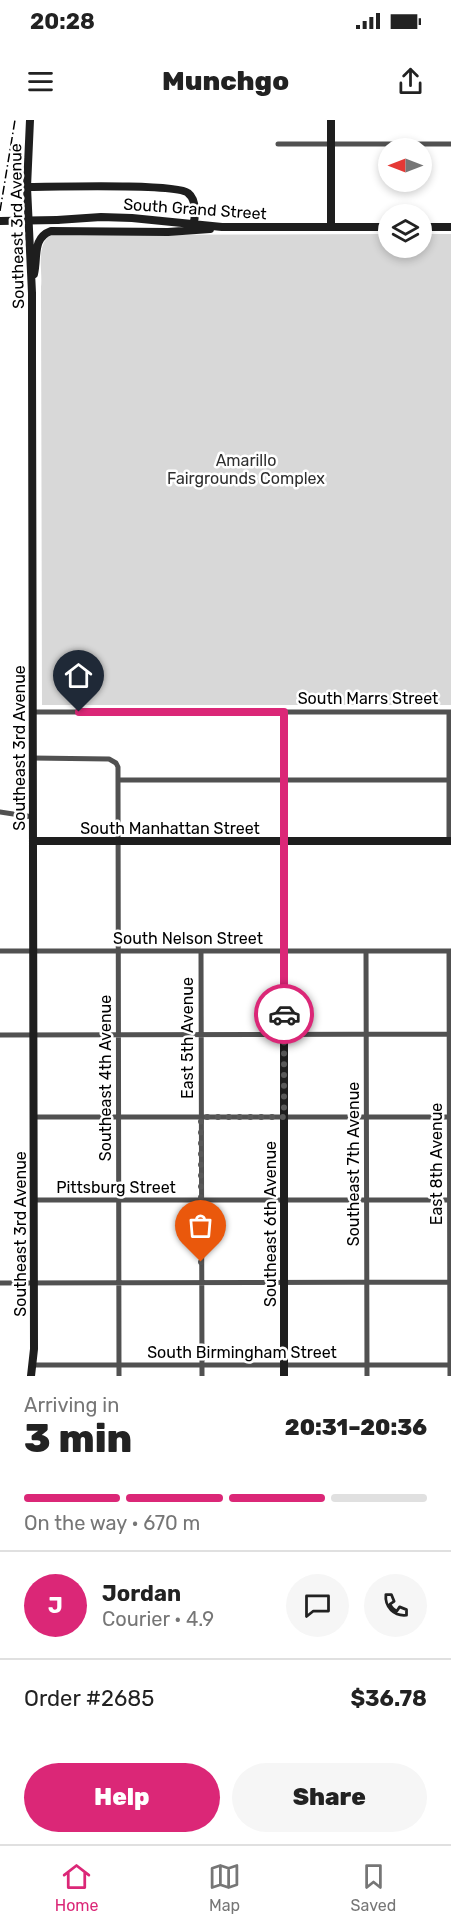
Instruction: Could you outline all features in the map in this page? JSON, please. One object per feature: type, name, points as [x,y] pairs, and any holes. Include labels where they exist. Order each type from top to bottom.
[{"type":"main road","name":"Southeast 3rd Avenue","points":[[30,120],[27,187],[32,285],[33,1283],[31,1376]]},
{"type":"main road","points":[[331,120],[331,227]]},
{"type":"main road","points":[[27,187],[153,187],[182,190],[189,193],[195,211],[194,224],[188,232]]},
{"type":"main road","name":"South Grand Street","points":[[0,221],[100,217],[222,227],[378,227]]},
{"type":"main road","points":[[32,285],[36,264],[36,245],[44,233],[51,231],[188,232],[222,227]]},
{"type":"main road","points":[[432,227],[451,227]]},
{"type":"main road","name":"South Manhattan Street","points":[[33,841],[450,841]]},
{"type":"main road","name":"Southeast 6th Avenue","points":[[284,841],[284,1376]]},
{"type":"street","points":[[278,144],[451,144]]},
{"type":"street","name":"South Marrs Street","points":[[33,712],[450,712]]},
{"type":"street","name":"Southeast 6th Avenue","points":[[284,712],[284,841]]},
{"type":"street","points":[[450,712],[450,841]]},
{"type":"street","points":[[32,758],[109,759],[116,762],[118,780],[450,780]]},
{"type":"street","name":"Southeast 4th Avenue","points":[[118,780],[119,1376]]},
{"type":"street","points":[[0,812],[33,817]]},
{"type":"street","name":"South Nelson Street","points":[[0,951],[450,951]]},
{"type":"street","name":"Southeast 7th Avenue","points":[[366,951],[367,1376]]},
{"type":"street","name":"East 8th Avenue","points":[[450,951],[450,1376]]},
{"type":"street","name":"East 5th Avenue","points":[[201,952],[202,1376]]},
{"type":"street","points":[[0,1035],[450,1034]]},
{"type":"street","points":[[33,1117],[450,1117]]},
{"type":"street","name":"Pittsburg Street","points":[[33,1200],[450,1200]]},
{"type":"street","points":[[0,1283],[450,1282]]},
{"type":"street","name":"South Birmingham Street","points":[[32,1365],[450,1365]]},
{"type":"green space","name":"Amarillo Fairgrounds Complex","points":[[378,234],[378,258],[432,258],[432,234],[451,234],[451,705],[42,705],[41,252],[46,239],[51,235]]},
{"type":"railway","points":[[0,211],[15,120]]},
{"type":"way so far","points":[[201,1262],[201,1117],[284,1117],[284,1014]]},
{"type":"route","points":[[79,712],[284,712],[284,1014]]}]
